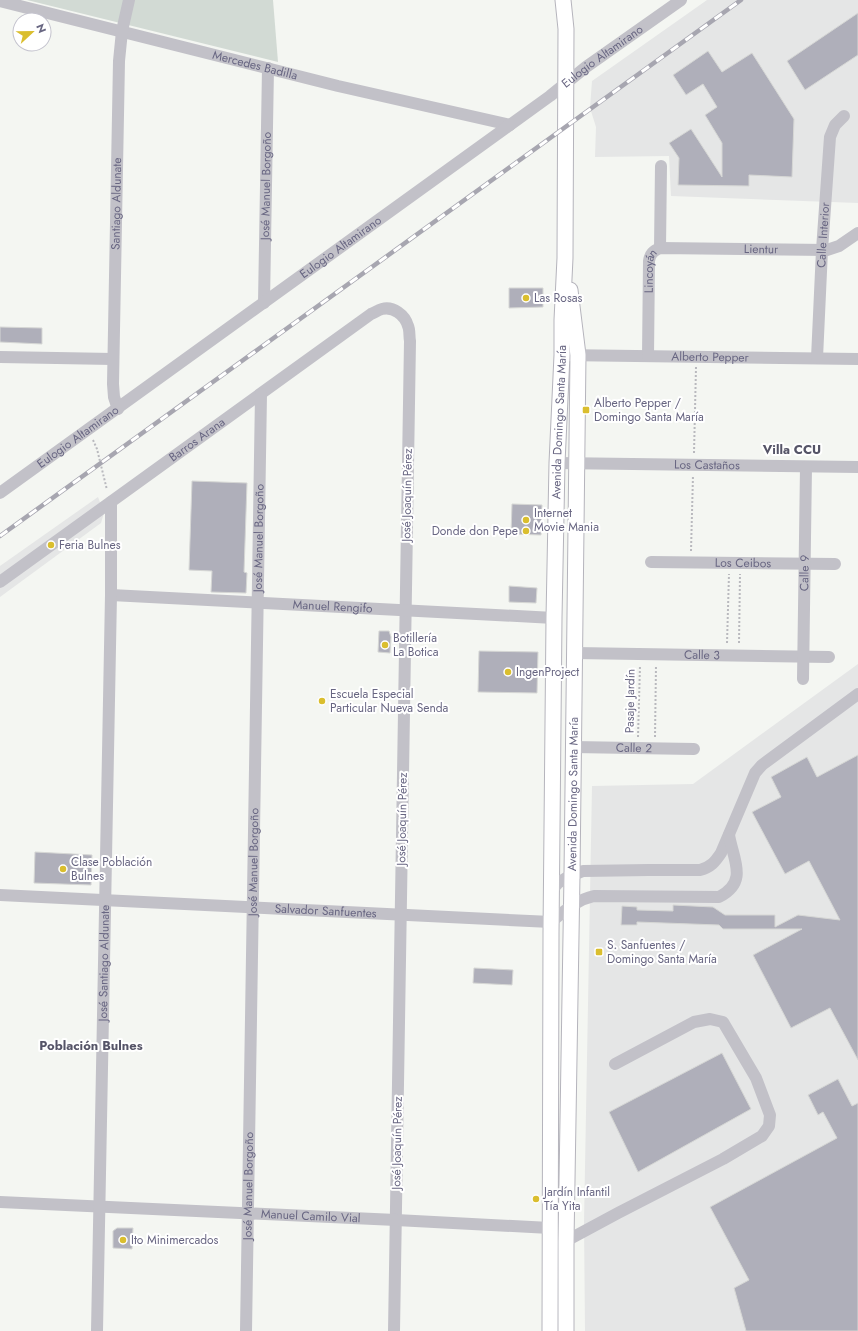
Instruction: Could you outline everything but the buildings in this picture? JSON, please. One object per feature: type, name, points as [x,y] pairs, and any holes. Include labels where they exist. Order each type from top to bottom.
[{"type":"main road","name":"Avenida Domingo Santa María","points":[[550,1331],[551,922],[553,889],[554,618],[557,463],[562,355],[562,320],[566,258],[566,29],[563,0]]},
{"type":"main road","name":"Avenida Domingo Santa María","points":[[566,29],[570,0]]},
{"type":"main road","name":"Avenida Domingo Santa María","points":[[566,258],[575,321],[578,356],[566,1331]]},
{"type":"main road","points":[[550,1228],[559,1233],[566,1241]]},
{"type":"street","name":"Santiago Aldunate","points":[[118,409],[113,390],[113,359],[119,61],[122,31],[129,0]]},
{"type":"street","name":"Eulogio Altamirano","points":[[0,493],[510,125],[586,67],[681,0]]},
{"type":"street","name":"Mercedes Badilla","points":[[0,1],[338,86],[510,125]]},
{"type":"street","name":"José Manuel Borgoño","points":[[264,303],[268,68]]},
{"type":"street","name":"Calle Interior","points":[[817,358],[822,250],[830,137],[835,125],[844,116]]},
{"type":"street","name":"Lincoyán","points":[[648,356],[649,261],[652,252],[660,248],[661,166]]},
{"type":"street","name":"Lientur","points":[[660,248],[822,250],[836,248],[858,233]]},
{"type":"street","name":"Barros Arana","points":[[0,582],[370,314],[382,308],[390,308],[397,311]]},
{"type":"street","name":"José Joaquín Pérez","points":[[394,1331],[410,341],[409,327],[397,311]]},
{"type":"street","name":"Alberto Pepper","points":[[562,355],[858,359]]},
{"type":"street","points":[[0,357],[113,359]]},
{"type":"street","name":"José Manuel Borgoño","points":[[246,1331],[261,394]]},
{"type":"street","name":"Los Castaños","points":[[557,463],[858,467]]},
{"type":"street","name":"Calle 9","points":[[803,679],[806,467]]},
{"type":"street","points":[[111,502],[111,595]]},
{"type":"street","name":"Los Ceibos","points":[[651,562],[835,564]]},
{"type":"street","name":"Manuel Rengifo","points":[[111,595],[554,618]]},
{"type":"street","name":"José Santiago Aldunate","points":[[97,1331],[111,595]]},
{"type":"street","name":"Calle 3","points":[[575,653],[829,657]]},
{"type":"street","points":[[553,889],[558,883],[572,875],[588,871],[700,870],[708,868],[714,863],[721,853],[755,773],[762,765],[858,694]]},
{"type":"street","name":"Calle 2","points":[[573,747],[694,749]]},
{"type":"street","points":[[551,922],[572,905],[584,898],[604,895],[719,897],[727,893],[734,884],[738,873],[729,835]]},
{"type":"street","name":"Salvador Sanfuentes","points":[[0,894],[551,922]]},
{"type":"street","points":[[566,1241],[723,1159],[762,1136],[768,1126],[770,1115],[756,1078],[723,1022],[710,1019],[694,1022],[616,1064]]},
{"type":"street","name":"Manuel Camilo Vial","points":[[0,1202],[550,1228]]},
{"type":"path","points":[[88,430],[97,448],[111,502]]},
{"type":"path","points":[[733,655],[735,563]]},
{"type":"path","points":[[733,655],[735,563]]},
{"type":"path","name":"Pasaje Jardín","points":[[638,748],[640,654]]},
{"type":"path","points":[[655,748],[656,654]]},
{"type":"shaded area","points":[[27,0],[273,0],[278,62]]},
{"type":"shaded area","points":[[707,0],[858,0],[858,203],[671,196],[669,156],[595,157],[596,127],[590,108],[592,81]]},
{"type":"shaded area","name":"Feria Bulnes","points":[[98,497],[104,513],[101,523],[0,597],[0,566]]},
{"type":"shaded area","points":[[858,664],[858,1331],[585,1331],[584,1222],[592,786],[693,784]]},
{"type":"railway","points":[[0,536],[741,0]]},
{"type":"place","name":"Las Rosas","points":[[526,298]]},
{"type":"place","name":"Alberto Pepper / Domingo Santa María","points":[[586,410]]},
{"type":"place","name":"Internet Movie Mania","points":[[526,520]]},
{"type":"place","name":"Donde don Pepe","points":[[526,531]]},
{"type":"place","name":"Feria Bulnes","points":[[51,545]]},
{"type":"place","name":"Botillería La Botica","points":[[385,645]]},
{"type":"place","name":"IngenProject","points":[[508,672]]},
{"type":"place","name":"Escuela Especial Particular Nueva Senda","points":[[322,701]]},
{"type":"place","name":"Clase Población Bulnes","points":[[63,869]]},
{"type":"place","name":"S. Sanfuentes / Domingo Santa María","points":[[599,952]]},
{"type":"place","name":"Jardín Infantil Tía Yita","points":[[536,1199]]},
{"type":"place","name":"Ito Minimercados","points":[[123,1240]]},
{"type":"district","name":"Villa CCU","points":[[792,449]]},
{"type":"district","name":"Población Bulnes","points":[[91,1045]]}]
